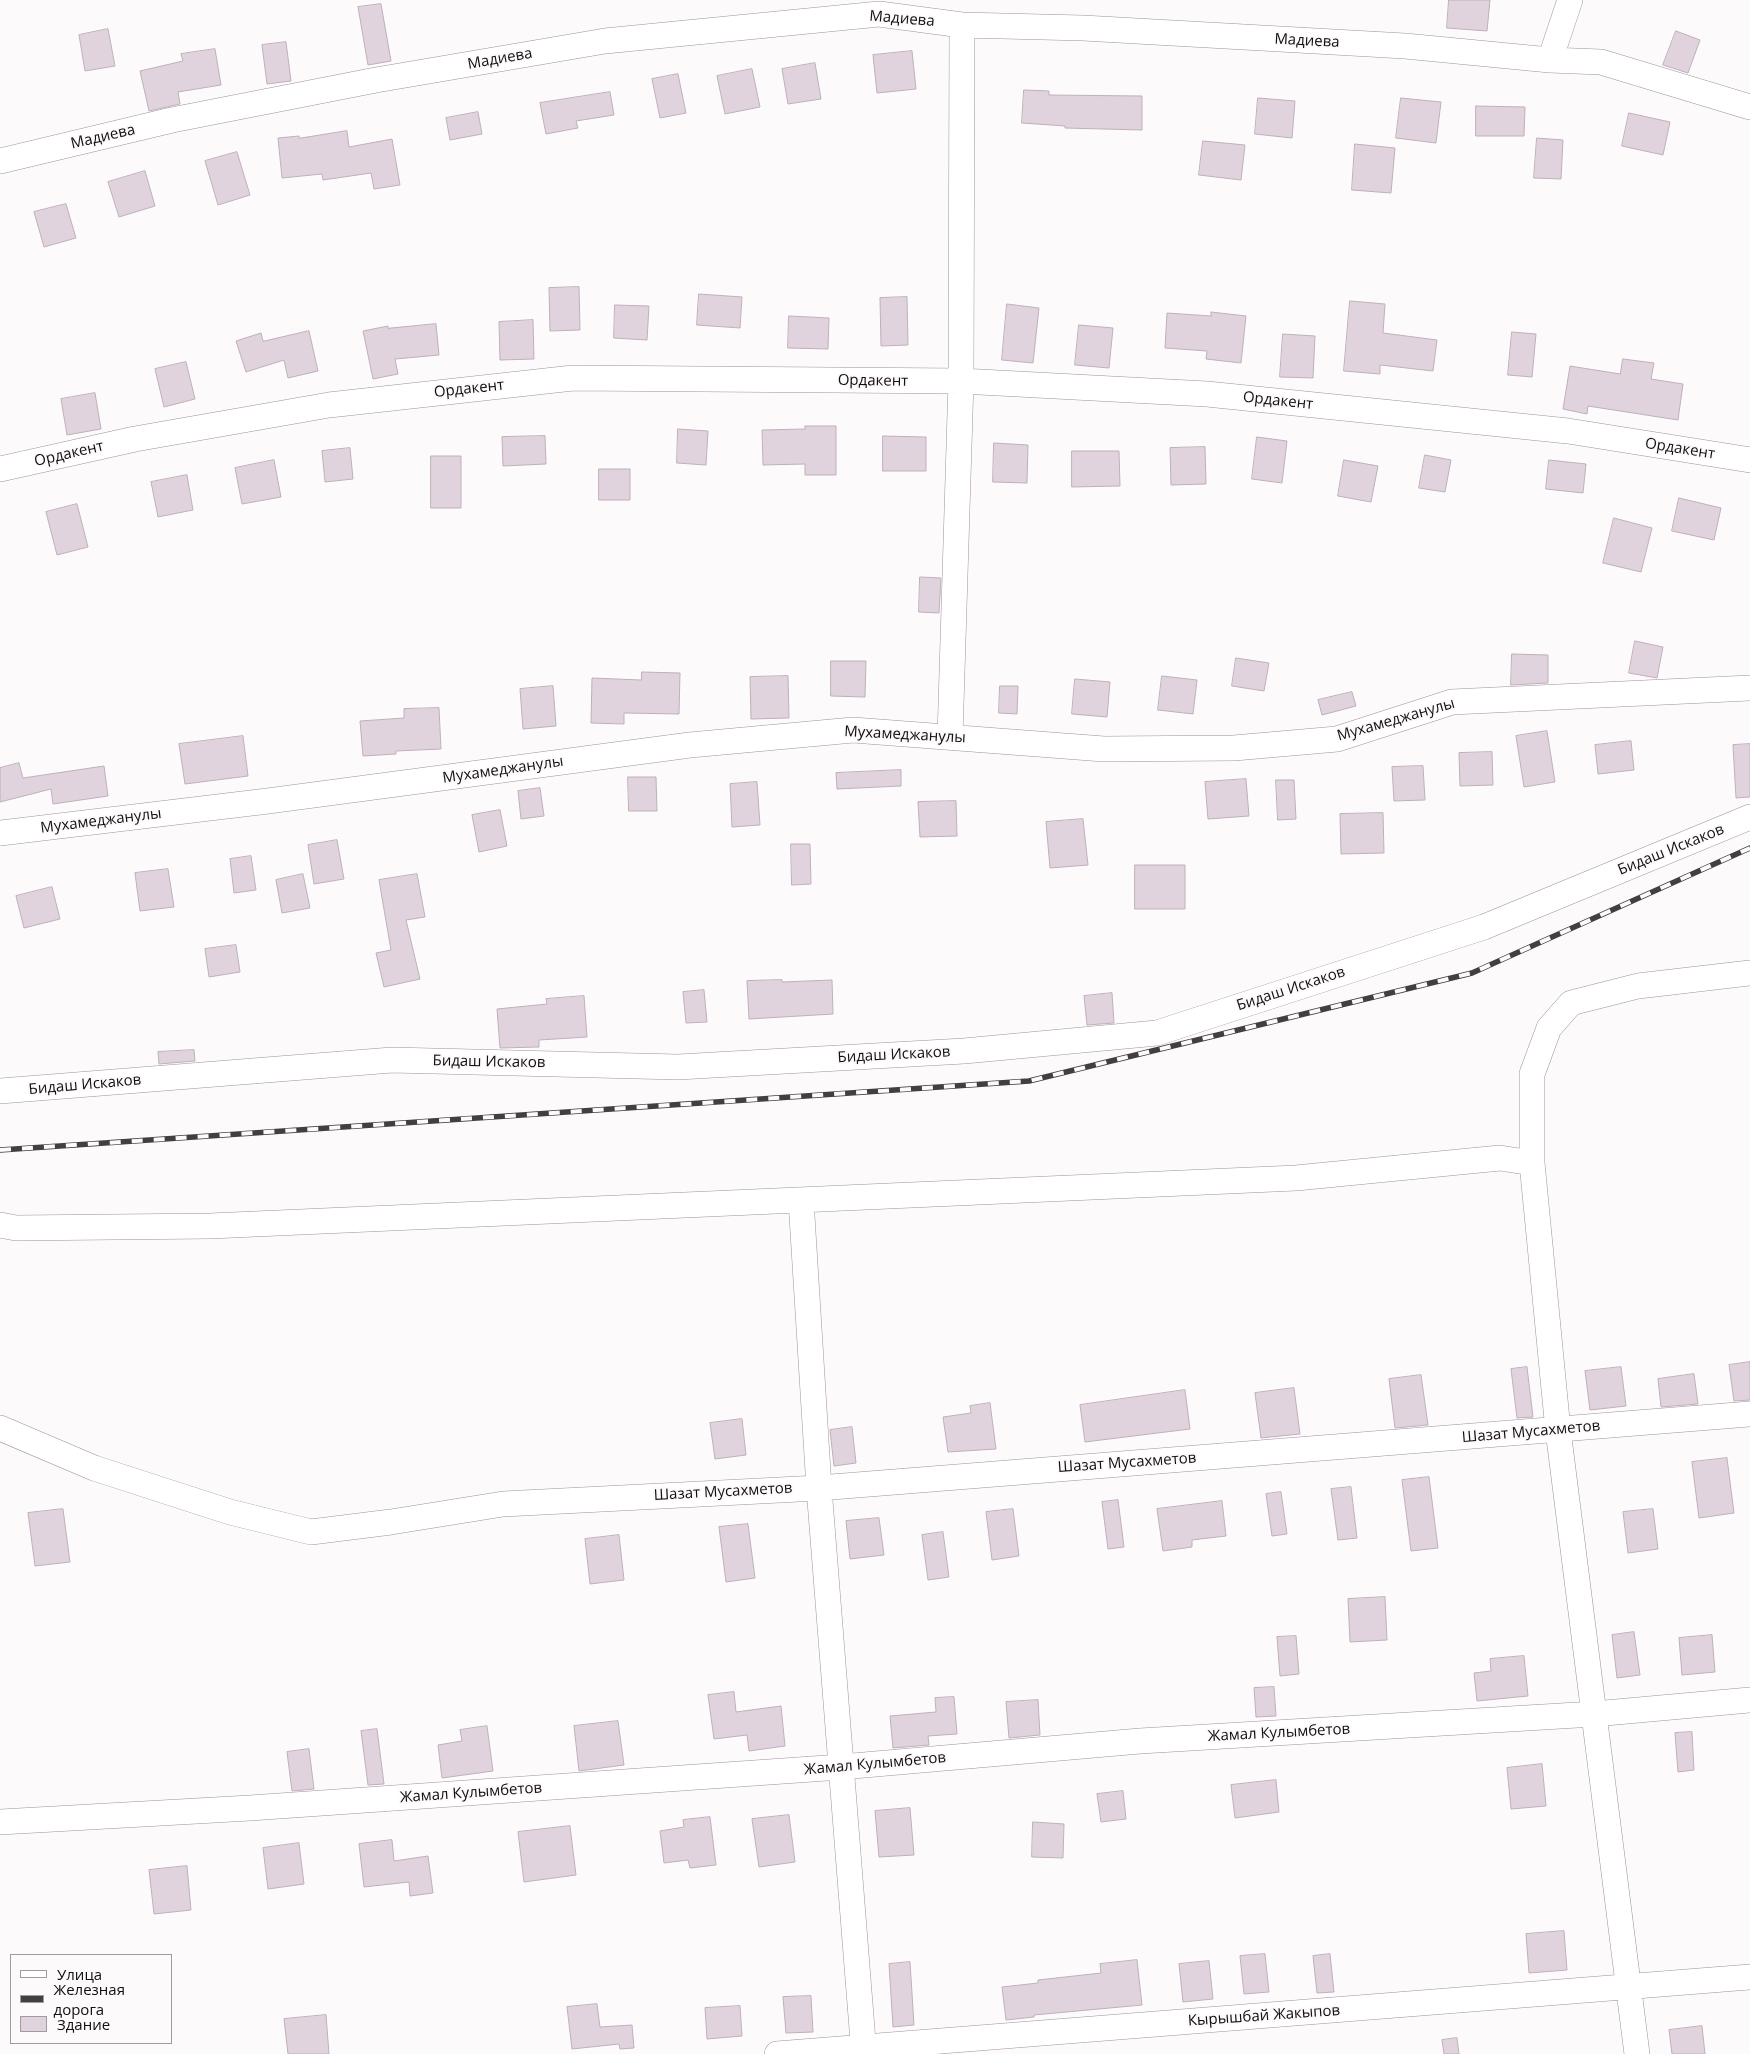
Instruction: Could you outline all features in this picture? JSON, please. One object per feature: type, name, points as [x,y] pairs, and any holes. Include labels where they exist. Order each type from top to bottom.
[{"type":"street","points":[[1550,60],[1570,0]]},
{"type":"street","name":"Мадиева","points":[[0,161],[182,118],[386,78],[604,41],[910,10],[962,25],[1083,28],[1405,46],[1550,60],[1601,62],[1750,107]]},
{"type":"street","points":[[950,737],[961,382],[962,25]]},
{"type":"street","name":"Ордакент","points":[[0,469],[136,439],[330,405],[573,378],[961,382],[1236,397],[1568,430],[1750,460]]},
{"type":"street","name":"Мухамеджанулы","points":[[0,833],[268,801],[700,744],[853,730],[1104,748],[1234,748],[1336,739],[1452,702],[1750,688]]},
{"type":"street","name":"Бидаш Искаков","points":[[0,1091],[392,1060],[678,1067],[964,1051],[1157,1033],[1484,927],[1750,817]]},
{"type":"street","points":[[1637,2054],[1558,1430],[1532,1163],[1532,1074],[1549,1028],[1572,1004],[1638,986],[1750,973]]},
{"type":"street","points":[[0,1224],[16,1228],[210,1226],[1296,1178],[1500,1158],[1532,1163]]},
{"type":"street","points":[[801,1200],[819,1488],[864,2051]]},
{"type":"street","name":"Шазат Мусахметов","points":[[0,1428],[94,1468],[230,1512],[311,1532],[391,1522],[503,1504],[819,1488],[1750,1414]]},
{"type":"street","name":"Жамал Кулымбетов","points":[[0,1822],[260,1807],[841,1767],[1140,1741],[1594,1714],[1750,1700]]},
{"type":"street","name":"Кырышбай Жакыпов","points":[[777,2054],[864,2051],[1750,1977]]},
{"type":"building","points":[[1449,0],[1490,0],[1487,31],[1447,28]]},
{"type":"building","points":[[381,4],[391,61],[368,65],[358,7]]},
{"type":"building","points":[[108,29],[115,66],[85,71],[79,35]]},
{"type":"building","points":[[1676,31],[1700,40],[1688,73],[1663,65]]},
{"type":"building","points":[[286,42],[291,81],[267,84],[262,45]]},
{"type":"building","points":[[215,49],[221,85],[178,92],[180,104],[149,111],[140,71],[183,61],[181,54]]},
{"type":"building","points":[[912,51],[916,89],[877,93],[873,55]]},
{"type":"building","points":[[815,63],[821,99],[788,104],[782,69]]},
{"type":"building","points":[[752,69],[760,107],[725,114],[717,76]]},
{"type":"building","points":[[678,74],[686,113],[660,118],[652,79]]},
{"type":"building","points":[[1024,90],[1049,91],[1049,95],[1142,96],[1142,130],[1065,128],[1065,126],[1022,123]]},
{"type":"building","points":[[610,92],[614,115],[576,121],[578,128],[546,134],[540,103]]},
{"type":"building","points":[[1258,98],[1295,101],[1292,138],[1255,134]]},
{"type":"building","points":[[1401,98],[1441,102],[1436,143],[1396,138]]},
{"type":"building","points":[[1476,106],[1525,107],[1524,136],[1476,136]]},
{"type":"building","points":[[478,112],[482,134],[450,140],[446,118]]},
{"type":"building","points":[[1629,113],[1670,122],[1663,155],[1622,146]]},
{"type":"building","points":[[347,131],[349,147],[392,139],[400,185],[374,189],[371,173],[323,180],[322,174],[282,178],[278,138],[299,136],[299,138]]},
{"type":"building","points":[[1537,138],[1563,140],[1561,179],[1534,178]]},
{"type":"building","points":[[1203,141],[1245,145],[1241,180],[1199,175]]},
{"type":"building","points":[[1355,144],[1395,148],[1391,193],[1352,190]]},
{"type":"building","points":[[237,152],[250,195],[218,205],[205,161]]},
{"type":"building","points":[[145,171],[155,206],[119,217],[108,182]]},
{"type":"building","points":[[66,204],[76,238],[44,247],[34,212]]},
{"type":"building","points":[[579,287],[580,330],[550,331],[549,288]]},
{"type":"building","points":[[699,294],[742,297],[740,328],[697,325]]},
{"type":"building","points":[[907,297],[908,345],[881,346],[880,298]]},
{"type":"building","points":[[1350,301],[1385,304],[1383,333],[1437,340],[1433,371],[1380,365],[1380,374],[1344,371]]},
{"type":"building","points":[[1007,304],[1039,308],[1033,363],[1002,360]]},
{"type":"building","points":[[615,305],[649,306],[647,340],[614,338]]},
{"type":"building","points":[[1211,312],[1246,316],[1241,363],[1206,359],[1207,351],[1165,348],[1167,313],[1211,316]]},
{"type":"building","points":[[789,316],[829,318],[828,349],[788,348]]},
{"type":"building","points":[[533,320],[534,359],[500,360],[499,322]]},
{"type":"building","points":[[436,324],[439,355],[395,359],[398,374],[373,379],[363,331],[388,326],[388,328]]},
{"type":"building","points":[[1079,325],[1113,328],[1109,368],[1075,365]]},
{"type":"building","points":[[309,331],[318,371],[288,378],[284,360],[246,372],[236,341],[261,333],[263,341]]},
{"type":"building","points":[[1512,332],[1536,334],[1532,377],[1508,375]]},
{"type":"building","points":[[1283,334],[1315,336],[1313,378],[1280,377]]},
{"type":"building","points":[[1623,359],[1654,363],[1651,379],[1683,384],[1678,420],[1588,406],[1587,414],[1563,409],[1570,366],[1620,374]]},
{"type":"building","points":[[186,362],[195,399],[164,407],[155,369]]},
{"type":"building","points":[[95,393],[101,429],[67,435],[61,399]]},
{"type":"building","points":[[805,426],[836,426],[836,475],[805,475],[805,464],[763,465],[762,430],[805,429]]},
{"type":"building","points":[[678,429],[708,431],[706,465],[677,463]]},
{"type":"building","points":[[545,436],[546,464],[503,466],[502,437]]},
{"type":"building","points":[[883,436],[926,437],[926,471],[883,471]]},
{"type":"building","points":[[1257,437],[1287,441],[1282,483],[1252,479]]},
{"type":"building","points":[[994,443],[1028,445],[1027,483],[993,482]]},
{"type":"building","points":[[1205,447],[1206,484],[1171,485],[1170,448]]},
{"type":"building","points":[[350,448],[353,479],[325,482],[322,451]]},
{"type":"building","points":[[1072,451],[1119,451],[1120,486],[1072,487]]},
{"type":"building","points":[[1425,455],[1451,460],[1445,492],[1419,488]]},
{"type":"building","points":[[431,456],[461,456],[461,508],[431,508]]},
{"type":"building","points":[[274,460],[281,497],[242,504],[235,468]]},
{"type":"building","points":[[1344,460],[1378,466],[1371,502],[1338,496]]},
{"type":"building","points":[[1549,460],[1586,464],[1583,493],[1546,489]]},
{"type":"building","points":[[599,469],[630,469],[630,500],[599,500]]},
{"type":"building","points":[[187,475],[193,510],[158,517],[151,482]]},
{"type":"building","points":[[1679,498],[1721,508],[1714,540],[1672,531]]},
{"type":"building","points":[[77,504],[88,547],[57,555],[46,512]]},
{"type":"building","points":[[1614,518],[1652,528],[1641,572],[1603,563]]},
{"type":"building","points":[[920,577],[941,578],[939,613],[919,612]]},
{"type":"building","points":[[1635,641],[1663,647],[1657,678],[1629,673]]},
{"type":"building","points":[[1512,654],[1548,655],[1548,683],[1511,685]]},
{"type":"building","points":[[1236,658],[1269,663],[1264,691],[1232,686]]},
{"type":"building","points":[[831,661],[866,661],[865,697],[831,696]]},
{"type":"building","points":[[642,672],[680,673],[679,714],[624,713],[624,724],[591,723],[592,678],[641,680]]},
{"type":"building","points":[[788,676],[789,718],[751,719],[750,677]]},
{"type":"building","points":[[1162,676],[1197,680],[1193,714],[1158,710]]},
{"type":"building","points":[[1075,679],[1110,682],[1107,717],[1072,714]]},
{"type":"building","points":[[553,686],[556,726],[523,729],[520,689]]},
{"type":"building","points":[[1000,686],[1018,686],[1017,714],[999,713]]},
{"type":"building","points":[[1352,692],[1356,706],[1322,715],[1318,700]]},
{"type":"building","points":[[439,708],[441,749],[396,751],[396,754],[363,756],[360,721],[404,718],[404,709]]},
{"type":"building","points":[[1547,731],[1555,782],[1524,787],[1516,736]]},
{"type":"building","points":[[243,736],[248,776],[185,784],[179,744]]},
{"type":"building","points":[[1631,741],[1634,770],[1598,774],[1595,745]]},
{"type":"building","points":[[1750,744],[1750,797],[1736,798],[1733,745]]},
{"type":"building","points":[[1492,752],[1493,785],[1460,786],[1459,753]]},
{"type":"building","points":[[19,763],[23,778],[104,766],[108,796],[53,804],[51,789],[0,802],[0,768]]},
{"type":"building","points":[[1423,766],[1425,800],[1394,801],[1392,767]]},
{"type":"building","points":[[901,770],[901,786],[837,789],[836,773]]},
{"type":"building","points":[[628,777],[656,777],[657,811],[629,811]]},
{"type":"building","points":[[1246,779],[1249,816],[1208,819],[1205,782]]},
{"type":"building","points":[[1276,780],[1294,780],[1296,819],[1278,820]]},
{"type":"building","points":[[757,782],[760,825],[732,827],[730,784]]},
{"type":"building","points":[[540,788],[544,816],[521,819],[518,791]]},
{"type":"building","points":[[956,801],[957,836],[920,837],[918,802]]},
{"type":"building","points":[[500,810],[507,846],[479,852],[472,815]]},
{"type":"building","points":[[1383,813],[1384,853],[1341,854],[1340,814]]},
{"type":"building","points":[[1083,819],[1088,865],[1050,868],[1046,822]]},
{"type":"building","points":[[337,840],[344,879],[314,884],[308,845]]},
{"type":"building","points":[[791,844],[810,844],[811,884],[792,885]]},
{"type":"building","points":[[251,856],[256,890],[234,893],[230,859]]},
{"type":"building","points":[[1135,865],[1185,865],[1185,909],[1135,909]]},
{"type":"building","points":[[168,869],[174,907],[140,911],[135,873]]},
{"type":"building","points":[[303,874],[310,908],[282,913],[276,880]]},
{"type":"building","points":[[417,874],[425,917],[406,920],[420,979],[384,987],[376,953],[391,950],[379,880]]},
{"type":"building","points":[[52,887],[60,919],[24,928],[16,896]]},
{"type":"building","points":[[236,945],[240,972],[209,977],[205,949]]},
{"type":"building","points":[[782,980],[782,982],[832,980],[833,1014],[749,1019],[747,981]]},
{"type":"building","points":[[704,990],[707,1022],[686,1023],[683,992]]},
{"type":"building","points":[[1112,993],[1114,1023],[1087,1025],[1084,996]]},
{"type":"building","points":[[584,996],[587,1037],[539,1040],[539,1047],[500,1048],[497,1009],[547,1004],[546,999]]},
{"type":"building","points":[[194,1050],[195,1061],[159,1064],[158,1052]]},
{"type":"building","points":[[1750,1362],[1750,1400],[1734,1401],[1729,1365]]},
{"type":"building","points":[[1527,1367],[1533,1417],[1517,1418],[1511,1369]]},
{"type":"building","points":[[1621,1367],[1626,1406],[1590,1410],[1585,1371]]},
{"type":"building","points":[[1694,1374],[1698,1404],[1661,1407],[1658,1379]]},
{"type":"building","points":[[1421,1375],[1428,1425],[1395,1428],[1389,1379]]},
{"type":"building","points":[[1294,1388],[1300,1434],[1261,1438],[1255,1393]]},
{"type":"building","points":[[1185,1390],[1190,1429],[1085,1442],[1080,1405]]},
{"type":"building","points":[[990,1403],[996,1449],[948,1452],[943,1417],[971,1413],[970,1406]]},
{"type":"building","points":[[742,1419],[746,1455],[715,1459],[710,1423]]},
{"type":"building","points":[[852,1427],[856,1463],[834,1466],[830,1430]]},
{"type":"building","points":[[1727,1458],[1734,1513],[1699,1518],[1692,1462]]},
{"type":"building","points":[[1429,1477],[1438,1548],[1411,1551],[1402,1480]]},
{"type":"building","points":[[1351,1487],[1357,1538],[1338,1540],[1331,1489]]},
{"type":"building","points":[[1281,1492],[1287,1534],[1272,1536],[1266,1494]]},
{"type":"building","points":[[1118,1500],[1124,1547],[1108,1549],[1102,1502]]},
{"type":"building","points":[[1222,1501],[1226,1536],[1192,1540],[1192,1547],[1163,1551],[1157,1509]]},
{"type":"building","points":[[63,1509],[70,1562],[35,1566],[28,1513]]},
{"type":"building","points":[[1013,1509],[1019,1556],[992,1560],[986,1512]]},
{"type":"building","points":[[1653,1509],[1658,1549],[1628,1553],[1623,1512]]},
{"type":"building","points":[[879,1518],[884,1555],[850,1559],[846,1521]]},
{"type":"building","points":[[748,1524],[755,1578],[726,1582],[719,1527]]},
{"type":"building","points":[[943,1532],[949,1577],[928,1580],[922,1535]]},
{"type":"building","points":[[619,1535],[624,1580],[590,1584],[585,1539]]},
{"type":"building","points":[[1385,1597],[1387,1640],[1350,1642],[1348,1599]]},
{"type":"building","points":[[1634,1632],[1640,1675],[1617,1678],[1612,1635]]},
{"type":"building","points":[[1712,1635],[1715,1672],[1682,1675],[1679,1638]]},
{"type":"building","points":[[1296,1636],[1299,1674],[1280,1676],[1277,1637]]},
{"type":"building","points":[[1524,1656],[1528,1696],[1477,1701],[1474,1673],[1491,1671],[1490,1659]]},
{"type":"building","points":[[1274,1687],[1276,1716],[1256,1717],[1254,1688]]},
{"type":"building","points":[[734,1692],[736,1712],[781,1706],[785,1746],[749,1751],[747,1735],[714,1739],[708,1695]]},
{"type":"building","points":[[954,1697],[957,1734],[928,1736],[929,1745],[893,1748],[890,1716],[936,1712],[935,1698]]},
{"type":"building","points":[[1038,1700],[1040,1735],[1009,1738],[1006,1702]]},
{"type":"building","points":[[618,1721],[624,1765],[579,1771],[574,1726]]},
{"type":"building","points":[[487,1726],[493,1771],[442,1778],[438,1745],[462,1741],[460,1730]]},
{"type":"building","points":[[377,1729],[384,1784],[368,1785],[361,1731]]},
{"type":"building","points":[[1692,1732],[1694,1770],[1678,1772],[1675,1733]]},
{"type":"building","points":[[309,1749],[314,1789],[292,1791],[287,1752]]},
{"type":"building","points":[[1542,1764],[1546,1806],[1511,1809],[1507,1768]]},
{"type":"building","points":[[1276,1780],[1279,1812],[1235,1818],[1231,1785]]},
{"type":"building","points":[[1123,1791],[1126,1819],[1101,1822],[1097,1794]]},
{"type":"building","points":[[910,1808],[914,1855],[879,1857],[875,1811]]},
{"type":"building","points":[[789,1815],[795,1862],[759,1867],[752,1819]]},
{"type":"building","points":[[710,1817],[716,1865],[690,1868],[688,1860],[664,1863],[660,1831],[684,1827],[683,1820]]},
{"type":"building","points":[[1033,1822],[1064,1824],[1063,1858],[1032,1857]]},
{"type":"building","points":[[570,1826],[576,1875],[524,1882],[518,1832]]},
{"type":"building","points":[[392,1840],[394,1861],[428,1856],[433,1893],[410,1896],[409,1882],[364,1887],[359,1844]]},
{"type":"building","points":[[299,1843],[304,1884],[268,1889],[263,1848]]},
{"type":"building","points":[[187,1866],[191,1910],[154,1914],[149,1870]]},
{"type":"building","points":[[1564,1931],[1567,1970],[1529,1973],[1526,1934]]},
{"type":"building","points":[[1265,1954],[1269,1992],[1244,1994],[1240,1956]]},
{"type":"building","points":[[1330,1954],[1334,1992],[1317,1993],[1313,1956]]},
{"type":"building","points":[[1137,1960],[1142,2005],[1034,2015],[1034,2017],[1006,2020],[1002,1987],[1038,1983],[1038,1980],[1101,1973],[1100,1964]]},
{"type":"building","points":[[1209,1961],[1213,1999],[1183,2002],[1179,1964]]},
{"type":"building","points":[[910,1962],[914,2025],[893,2027],[889,1964]]},
{"type":"building","points":[[811,1996],[813,2032],[786,2033],[783,1997]]},
{"type":"building","points":[[597,2004],[600,2027],[632,2025],[634,2048],[620,2049],[619,2044],[572,2049],[567,2007]]},
{"type":"building","points":[[740,2006],[742,2036],[707,2039],[705,2008]]},
{"type":"building","points":[[326,2015],[329,2054],[288,2054],[284,2019]]},
{"type":"building","points":[[1702,2026],[1705,2054],[1672,2054],[1669,2030]]},
{"type":"building","points":[[1457,2038],[1459,2054],[1444,2054],[1442,2040]]},
{"type":"railway","points":[[0,1150],[1029,1081],[1472,973],[1750,848]]}]
